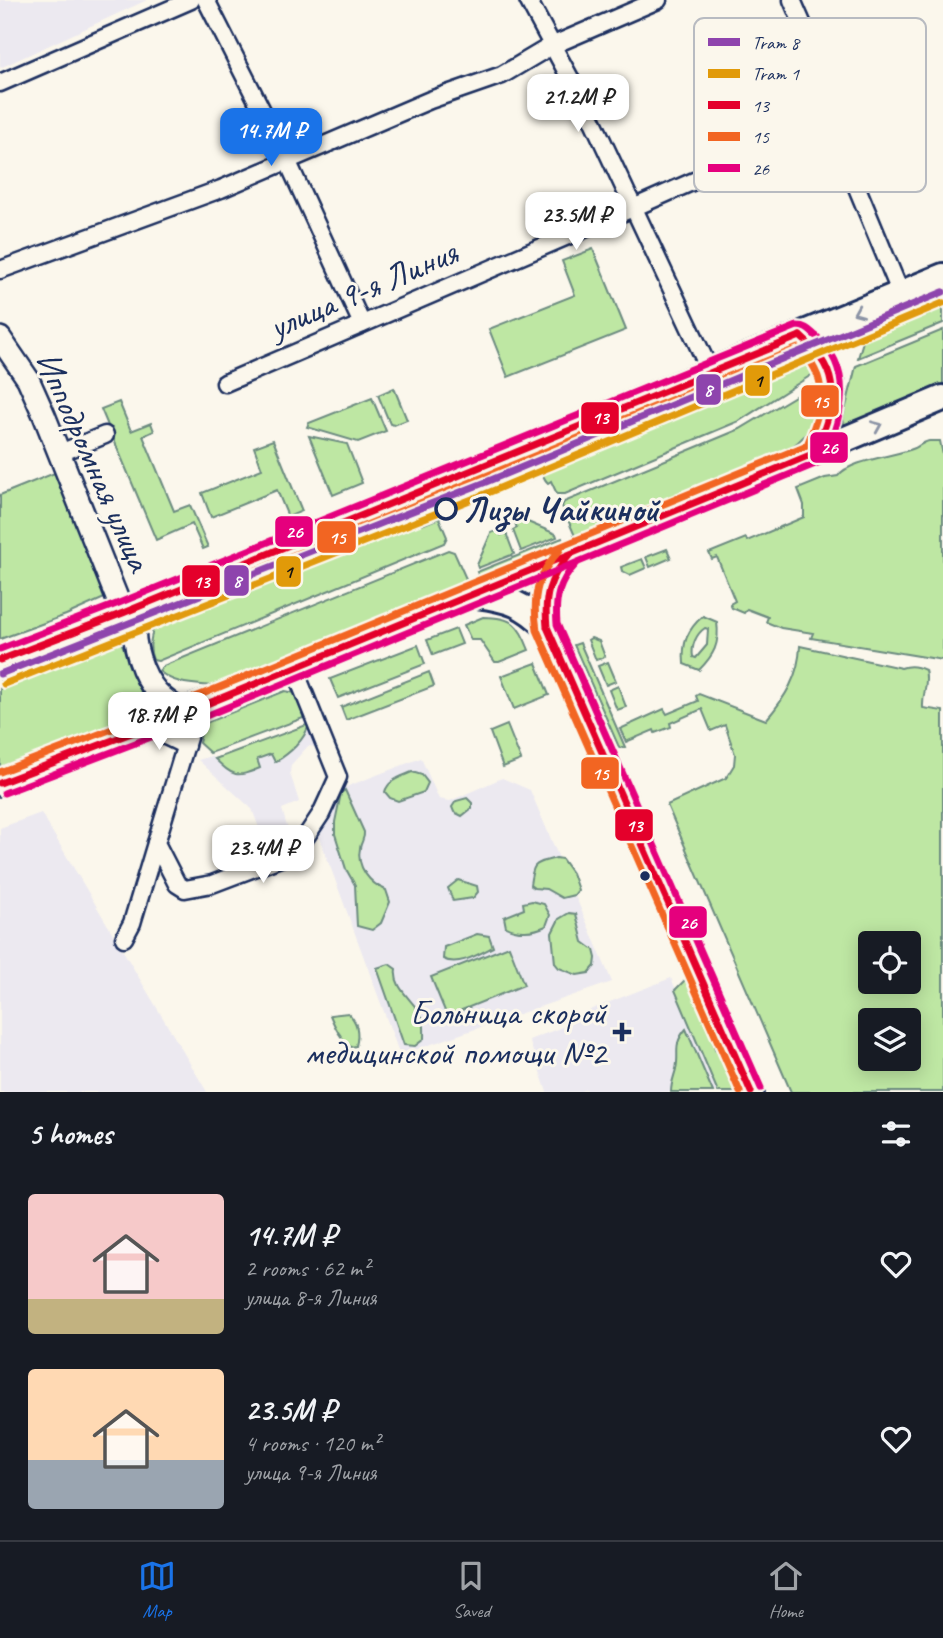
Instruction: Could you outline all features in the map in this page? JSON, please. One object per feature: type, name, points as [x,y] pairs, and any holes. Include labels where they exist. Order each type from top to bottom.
[{"type":"main road","points":[[0,660],[123,613],[943,276]]},
{"type":"main road","points":[[800,336],[814,346],[826,363],[834,392],[829,418],[815,453]]},
{"type":"main road","name":"Ипподромная улица","points":[[0,338],[28,379],[123,613]]},
{"type":"main road","points":[[0,783],[191,710],[475,595],[943,398]]},
{"type":"main road","points":[[568,557],[555,570],[547,585],[544,599],[547,626],[751,1092]]},
{"type":"main road","points":[[475,595],[513,601],[547,626]]},
{"type":"main road","points":[[152,601],[135,622],[137,649],[154,689],[167,702],[191,710]]},
{"type":"street","points":[[0,83],[191,0]]},
{"type":"street","points":[[206,0],[287,160],[362,324]]},
{"type":"street","points":[[528,0],[592,119],[710,373]]},
{"type":"street","points":[[0,270],[221,189],[430,100],[502,75],[551,46],[658,0]]},
{"type":"street","points":[[792,0],[800,18]]},
{"type":"street","name":"улица 9-я Линия","points":[[225,383],[694,182]]},
{"type":"street","points":[[859,192],[901,294]]},
{"type":"street","points":[[60,453],[105,435]]},
{"type":"street","points":[[156,842],[177,884],[185,888],[197,888],[288,855],[307,835],[321,814],[338,777],[294,668]]},
{"type":"street","points":[[124,938],[132,923],[186,746],[191,710]]},
{"type":"street","points":[[147,727],[186,746]]},
{"type":"shaded area","points":[[0,0],[147,0],[0,68]]},
{"type":"shaded area","points":[[309,724],[317,747],[308,746],[291,765],[290,773],[299,802],[282,809],[289,834],[275,841],[272,832],[262,836],[252,809],[198,760],[211,756],[215,759]]},
{"type":"shaded area","points":[[421,758],[439,799],[450,801],[502,778],[530,790],[612,982],[400,1055],[317,831],[338,790]]},
{"type":"shaded area","points":[[41,813],[207,1092],[0,1092],[0,828]]},
{"type":"shaded area","name":"Больница скорой медицинской помощи №2","points":[[671,978],[720,1092],[588,1092],[586,1089],[580,1092],[547,1092],[529,1040],[570,1024],[592,1009]]},
{"type":"green space","points":[[593,249],[626,330],[508,377],[489,329],[575,295],[562,261]]},
{"type":"green space","points":[[943,289],[943,323],[858,358],[865,322]]},
{"type":"green space","points":[[943,330],[943,387],[851,426],[844,424],[856,366]]},
{"type":"green space","points":[[794,357],[806,360],[813,374],[739,421],[565,494],[557,494],[551,481],[548,483],[544,478],[543,463]]},
{"type":"green space","points":[[817,383],[820,403],[815,420],[805,435],[790,448],[579,538],[575,536],[562,506],[564,502],[740,429]]},
{"type":"green space","points":[[394,388],[407,420],[394,425],[390,424],[378,395]]},
{"type":"green space","points":[[372,398],[386,431],[358,442],[307,427],[309,423]]},
{"type":"green space","points":[[119,402],[131,431],[151,423],[154,431],[143,436],[174,511],[190,505],[208,547],[203,549],[192,524],[156,540],[101,409]]},
{"type":"green space","points":[[309,436],[347,444],[362,483],[333,495]]},
{"type":"green space","points":[[273,440],[302,511],[288,517],[277,490],[211,517],[202,493],[262,469],[254,447]]},
{"type":"green space","points":[[929,441],[940,441],[943,455],[943,660],[811,638],[813,633],[781,628],[766,622],[768,617],[747,609],[744,613],[732,608],[730,604],[735,601],[717,557],[712,559],[709,553],[746,538],[747,541],[804,517],[804,505],[798,489],[825,478],[838,476],[862,462],[907,451]]},
{"type":"green space","points":[[57,472],[109,596],[0,639],[0,495]]},
{"type":"green space","points":[[417,515],[422,525],[439,518],[447,537],[444,543],[158,661],[153,660],[151,641],[162,609],[183,600],[197,602]]},
{"type":"green space","points":[[523,520],[556,534],[557,537],[521,551],[513,530],[517,528],[515,523]]},
{"type":"green space","points":[[499,530],[501,535],[506,533],[514,554],[478,568],[491,533]]},
{"type":"green space","points":[[562,538],[564,544],[480,578],[477,572]]},
{"type":"green space","points":[[667,549],[671,558],[650,567],[646,557]]},
{"type":"green space","points":[[448,550],[454,552],[467,581],[214,686],[178,681],[159,671],[163,666]]},
{"type":"green space","points":[[642,559],[646,568],[630,575],[622,571],[621,567]]},
{"type":"green space","points":[[703,616],[717,622],[718,630],[715,649],[699,670],[684,664],[685,643],[689,632]],"holes":[[[705,628],[708,629],[707,645],[696,658],[693,657],[697,637]]]},
{"type":"green space","points":[[483,617],[501,618],[514,624],[529,650],[495,662],[480,640],[471,640],[464,625]]},
{"type":"green space","points":[[107,628],[120,639],[149,712],[0,767],[0,669]]},
{"type":"green space","points":[[456,629],[462,644],[433,655],[427,640]]},
{"type":"green space","points":[[591,638],[599,641],[605,657],[596,660],[588,640]]},
{"type":"green space","points":[[580,643],[625,747],[620,748],[618,745],[574,645]]},
{"type":"green space","points":[[418,645],[425,664],[338,698],[330,679]]},
{"type":"green space","points":[[800,646],[901,668],[916,667],[925,670],[923,708],[943,711],[943,1092],[791,1092],[667,805],[726,778],[734,765],[735,754],[725,725],[711,731],[702,709],[670,723],[671,727],[655,733],[654,730],[626,742],[620,729],[664,709],[667,714],[698,701],[696,696],[699,694],[766,720],[790,686],[797,667]]},
{"type":"green space","points":[[608,662],[616,681],[606,685],[598,666]]},
{"type":"green space","points":[[536,663],[549,695],[514,709],[501,676]]},
{"type":"green space","points":[[429,672],[434,686],[346,720],[341,707]]},
{"type":"green space","points":[[618,686],[626,707],[617,710],[609,690]]},
{"type":"green space","points":[[285,691],[295,693],[306,717],[210,753],[199,743],[202,729],[208,722]]},
{"type":"green space","points":[[309,724],[304,736],[291,751],[275,762],[271,754],[257,759],[260,768],[252,771],[236,774],[215,759]]},
{"type":"green space","points":[[507,725],[521,760],[503,767],[490,732]]},
{"type":"green space","points":[[412,772],[422,775],[428,783],[424,792],[398,801],[390,798],[385,792],[389,785],[395,779]]},
{"type":"green space","points":[[345,790],[364,832],[359,855],[362,868],[375,884],[386,890],[390,902],[381,923],[372,930],[357,926],[355,885],[346,869],[335,834],[341,793]]},
{"type":"green space","points":[[467,798],[472,803],[472,808],[462,816],[454,812],[452,807],[456,801]]},
{"type":"green space","points":[[556,858],[562,859],[572,873],[578,890],[574,895],[562,898],[546,889],[530,885],[536,865]]},
{"type":"green space","points":[[458,880],[477,886],[478,892],[473,898],[453,901],[448,888]]},
{"type":"green space","points":[[532,901],[544,904],[550,915],[546,926],[526,931],[506,927],[504,917],[524,909],[523,903]]},
{"type":"green space","points":[[569,913],[576,914],[583,942],[594,950],[595,966],[589,973],[577,975],[559,968],[555,963],[552,933],[559,919]]},
{"type":"green space","points":[[477,934],[489,936],[493,947],[462,961],[443,959],[444,947]]},
{"type":"green space","points":[[509,946],[524,985],[447,1016],[431,977]]},
{"type":"green space","points":[[389,964],[396,969],[398,983],[423,1019],[424,1039],[415,1046],[404,1045],[377,968]]},
{"type":"green space","points":[[686,979],[705,1015],[715,1049],[729,1070],[737,1092],[718,1092],[675,990]]},
{"type":"green space","points":[[348,1013],[356,1024],[357,1033],[356,1046],[350,1047],[330,1015]]},
{"type":"green space","points":[[686,1029],[713,1092],[671,1092],[678,1044]]},
{"type":"tram line","name":"8","points":[[0,674],[486,482],[943,292]]},
{"type":"tram line","name":"1","points":[[4,684],[490,492],[943,303]]},
{"type":"transit line","name":"26","points":[[0,649],[797,326],[807,329],[826,346],[838,369],[841,381],[838,419],[825,456],[820,462],[201,718],[4,793]]},
{"type":"transit line","name":"13","points":[[800,336],[824,364],[832,390],[827,419],[815,453]]},
{"type":"transit line","name":"13","points":[[0,660],[123,613],[800,336]]},
{"type":"transit line","name":"15","points":[[0,772],[193,698],[807,445],[820,406],[820,382],[809,360],[798,348],[127,623],[4,670]]},
{"type":"transit line","name":"13","points":[[0,783],[197,708],[815,453]]},
{"type":"transit line","name":"15","points":[[560,550],[546,568],[538,587],[535,607],[537,630],[740,1092]]},
{"type":"transit line","name":"13","points":[[568,557],[556,573],[549,589],[547,627],[751,1092]]},
{"type":"transit line","name":"26","points":[[576,564],[565,578],[559,592],[557,624],[761,1088]]},
{"type":"place","name":"Лизы Чайкиной","points":[[446,509]]},
{"type":"place","name":"Больница скорой медицинской помощи №2","points":[[622,1032]]}]
